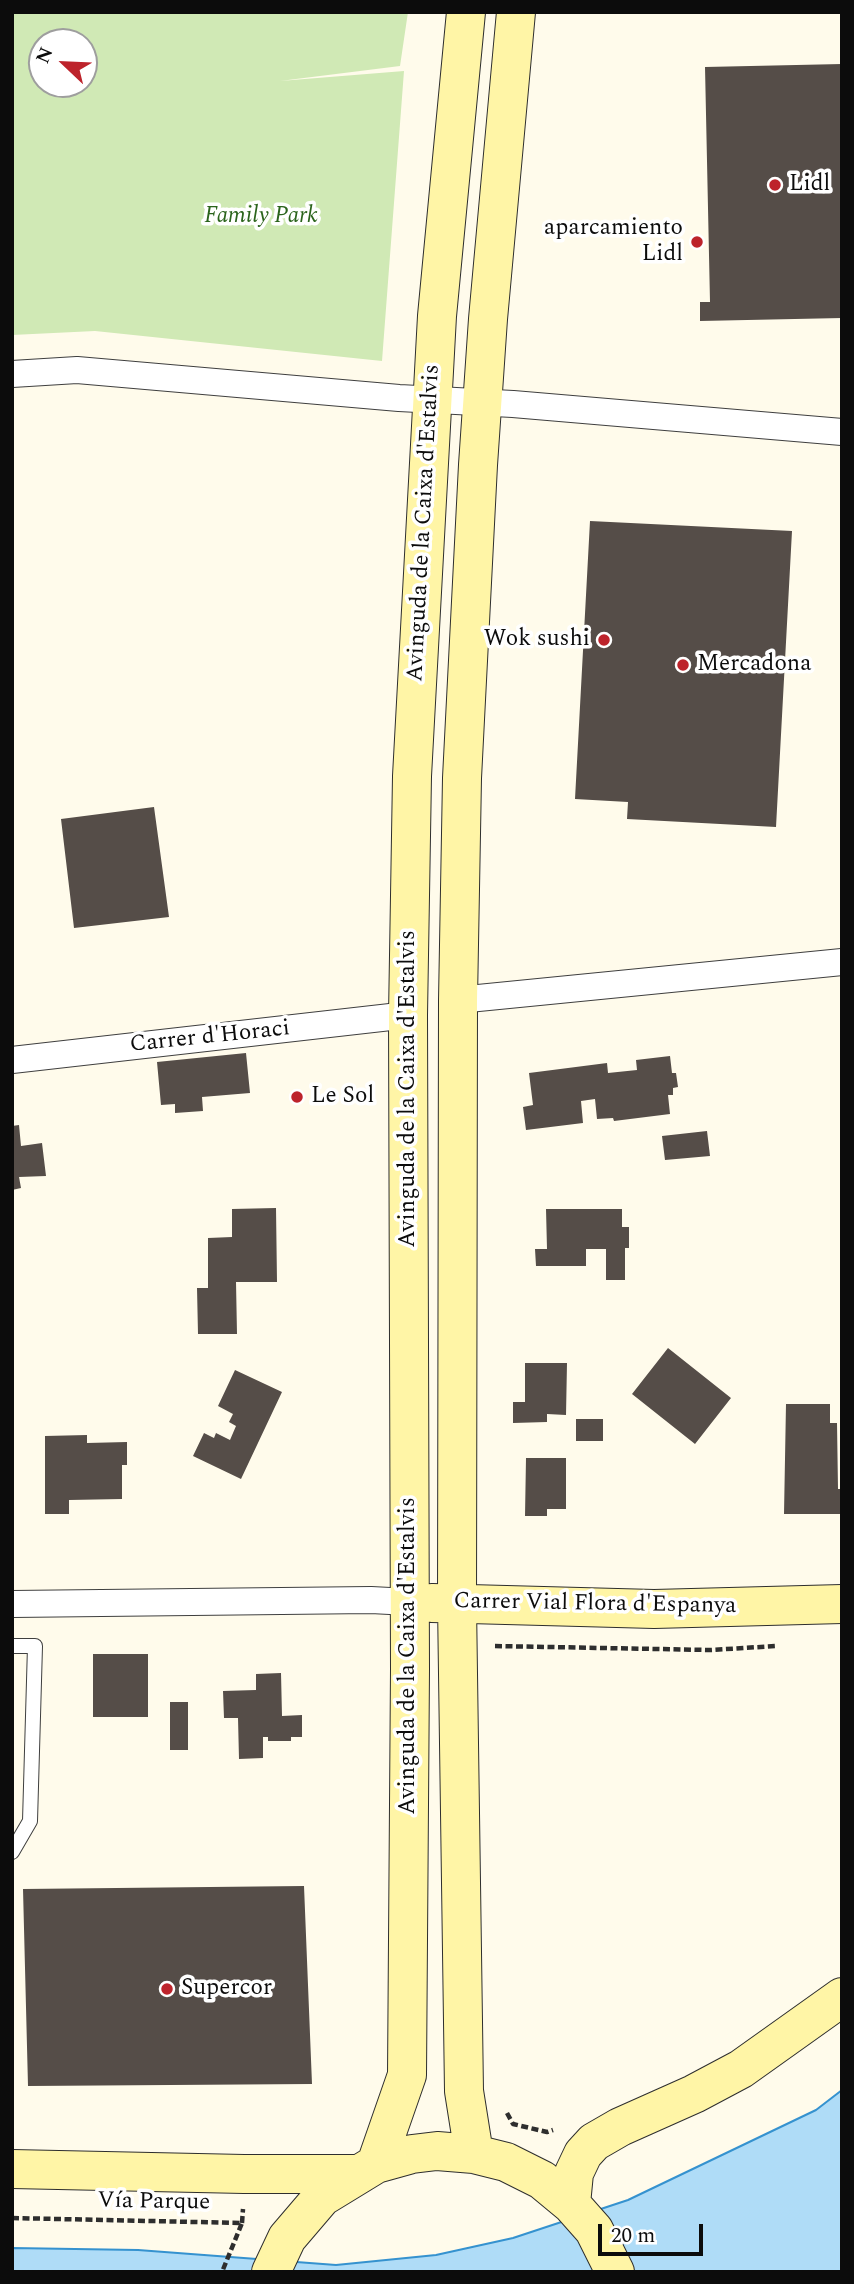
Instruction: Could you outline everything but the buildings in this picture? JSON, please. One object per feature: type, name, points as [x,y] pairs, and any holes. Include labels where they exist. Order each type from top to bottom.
[{"type":"main road","name":"Avinguda de la Caixa d'Estalvis","points":[[368,2169],[407,2075],[408,1015],[412,776],[431,399],[466,12]]},
{"type":"main road","name":"Avinguda de la Caixa d'Estalvis","points":[[474,2154],[464,2091],[457,1604],[458,1000],[462,778],[483,402],[516,12]]},
{"type":"main road","name":"Carrer Vial Flora d'Espanya","points":[[409,1602],[654,1609],[842,1604]]},
{"type":"main road","points":[[571,2204],[574,2173],[583,2154],[593,2142],[741,2069],[842,1997]]},
{"type":"main road","points":[[279,2255],[322,2197],[368,2169],[412,2154],[437,2151],[474,2154],[506,2162],[542,2180],[571,2204],[594,2230],[615,2272]]},
{"type":"main road","points":[[12,2169],[244,2174],[368,2169]]},
{"type":"street","points":[[12,374],[77,370],[842,432]]},
{"type":"street","points":[[458,1000],[842,962]]},
{"type":"street","name":"Carrer d'Horaci","points":[[12,1060],[408,1015]]},
{"type":"street","name":"Carrer Vial Flora d'Espanya","points":[[12,1604],[371,1600],[409,1602]]},
{"type":"lane","points":[[12,1646],[35,1646],[30,1821],[12,1852]]},
{"type":"path","points":[[503,2105],[513,2124],[547,2132],[557,2128]]},
{"type":"path","name":"Vía Parque","points":[[12,2218],[242,2222],[222,2272]]},
{"type":"green space","name":"Family Park","points":[[12,12],[408,12],[400,66],[280,81],[404,71],[382,361],[95,331],[12,335]]},
{"type":"water","points":[[842,2090],[842,2272],[12,2272],[12,2248],[138,2250],[336,2265],[436,2255],[513,2238],[628,2200],[816,2110]]},
{"type":"place","name":"Lidl","points":[[775,185]]},
{"type":"place","name":"aparcamiento Lidl","points":[[697,242]]},
{"type":"place","name":"Wok sushi","points":[[604,640]]},
{"type":"place","name":"Mercadona","points":[[683,665]]},
{"type":"place","name":"Le Sol","points":[[297,1097]]},
{"type":"place","name":"Supercor","points":[[167,1989]]}]
